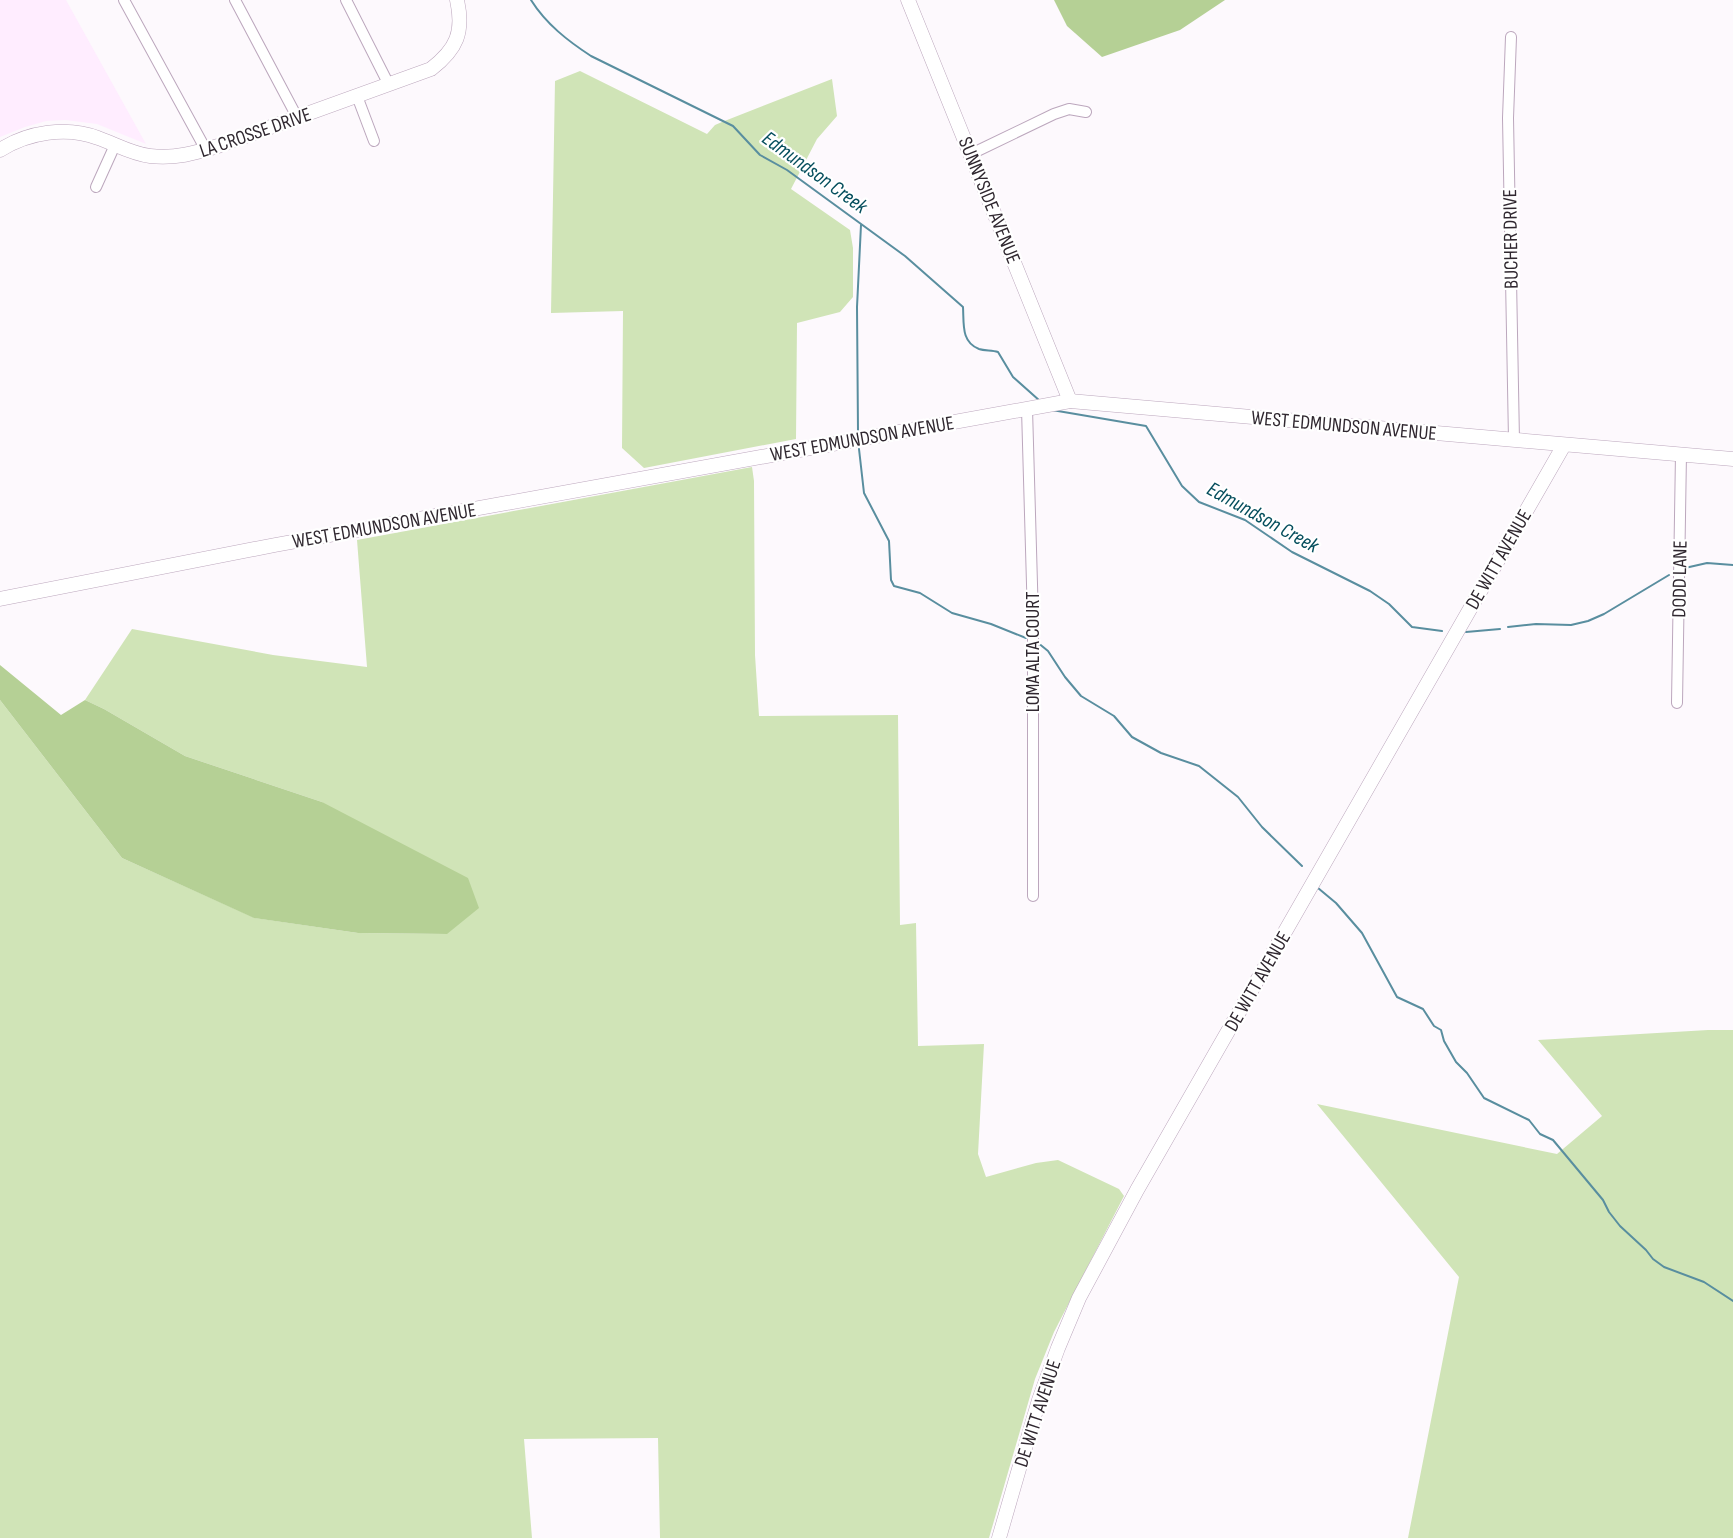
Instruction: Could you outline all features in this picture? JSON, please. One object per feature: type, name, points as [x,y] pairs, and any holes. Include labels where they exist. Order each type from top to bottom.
[{"type":"street","points":[[124,0],[206,150]]},
{"type":"street","points":[[235,0],[297,117]]},
{"type":"street","points":[[346,0],[389,85]]},
{"type":"street","name":"LA CROSSE DRIVE","points":[[0,150],[37,134],[64,131],[95,136],[141,154],[165,157],[184,156],[206,150],[430,69],[446,58],[455,43],[460,30],[457,0]]},
{"type":"street","name":"SUNNYSIDE AVENUE","points":[[908,0],[1070,401]]},
{"type":"street","name":"BUCHER DRIVE","points":[[1511,38],[1508,118],[1514,440]]},
{"type":"street","points":[[357,96],[374,141]]},
{"type":"street","points":[[971,154],[1054,114],[1069,109],[1086,112]]},
{"type":"street","points":[[96,187],[115,145]]},
{"type":"street","name":"WEST EDMUNDSON AVENUE","points":[[0,599],[274,545],[1070,401],[1733,459]]},
{"type":"street","name":"LOMA ALTA COURT","points":[[1027,409],[1033,619],[1033,896]]},
{"type":"street","name":"DE WITT AVENUE","points":[[999,1538],[1039,1400],[1079,1298],[1143,1180],[1564,445]]},
{"type":"street","name":"DODD LANE","points":[[1677,703],[1681,454]]},
{"type":"shaded area","points":[[0,0],[66,0],[146,144],[97,124],[65,120],[46,121],[0,137]]},
{"type":"green space","points":[[1054,0],[1225,0],[1180,30],[1102,57],[1067,26]]},
{"type":"green space","points":[[580,71],[707,134],[715,125],[832,79],[837,116],[817,139],[791,189],[850,230],[853,248],[853,297],[840,312],[797,323],[796,439],[644,468],[622,448],[623,311],[551,313],[555,81]]},
{"type":"green space","points":[[752,467],[755,655],[759,716],[898,715],[900,925],[916,923],[918,1046],[984,1044],[978,1154],[986,1177],[1036,1163],[1058,1160],[1119,1189],[1124,1196],[1054,1332],[1035,1379],[989,1538],[660,1538],[658,1438],[524,1439],[532,1538],[0,1538],[0,700],[122,858],[255,918],[358,933],[447,934],[322,802],[185,756],[85,700],[132,629],[273,655],[367,667],[357,540]]},
{"type":"green space","points":[[0,665],[61,715],[85,700],[185,756],[322,802],[468,878],[479,908],[447,934],[358,933],[254,918],[122,858],[0,700]]},
{"type":"green space","points":[[1733,1030],[1733,1538],[1408,1538],[1459,1277],[1317,1104],[1557,1154],[1602,1116],[1538,1040]]},
{"type":"waterway","name":"Edmundson Creek","points":[[531,0],[551,24],[582,50],[733,126],[760,155],[787,170],[905,256],[963,307],[965,332],[969,342],[979,349],[998,352],[1013,377],[1040,401]]},
{"type":"waterway","points":[[858,432],[857,307],[861,225]]},
{"type":"waterway","name":"Edmundson Creek","points":[[1052,410],[1146,426],[1182,486],[1199,502],[1245,520],[1292,552],[1370,591],[1389,604],[1412,627],[1442,631]]},
{"type":"waterway","points":[[859,449],[864,493],[889,541],[891,580],[894,586],[920,593],[952,613],[991,624],[1026,638]]},
{"type":"waterway","name":"Edmundson Creek","points":[[1685,568],[1707,563],[1733,565]]},
{"type":"waterway","name":"Edmundson Creek","points":[[1508,627],[1536,624],[1571,625],[1588,621],[1604,614],[1669,575]]},
{"type":"waterway","name":"Edmundson Creek","points":[[1466,632],[1500,629]]},
{"type":"waterway","points":[[1037,642],[1048,651],[1081,696],[1114,716],[1132,737],[1161,753],[1199,766],[1238,797],[1262,827],[1302,866]]},
{"type":"waterway","points":[[1318,888],[1336,903],[1362,933],[1397,997],[1423,1009],[1434,1026],[1441,1030],[1444,1041],[1456,1062],[1467,1073],[1484,1098],[1529,1120],[1540,1134],[1553,1140],[1603,1200],[1620,1226],[1653,1259],[1664,1267],[1704,1282],[1733,1301]]}]
